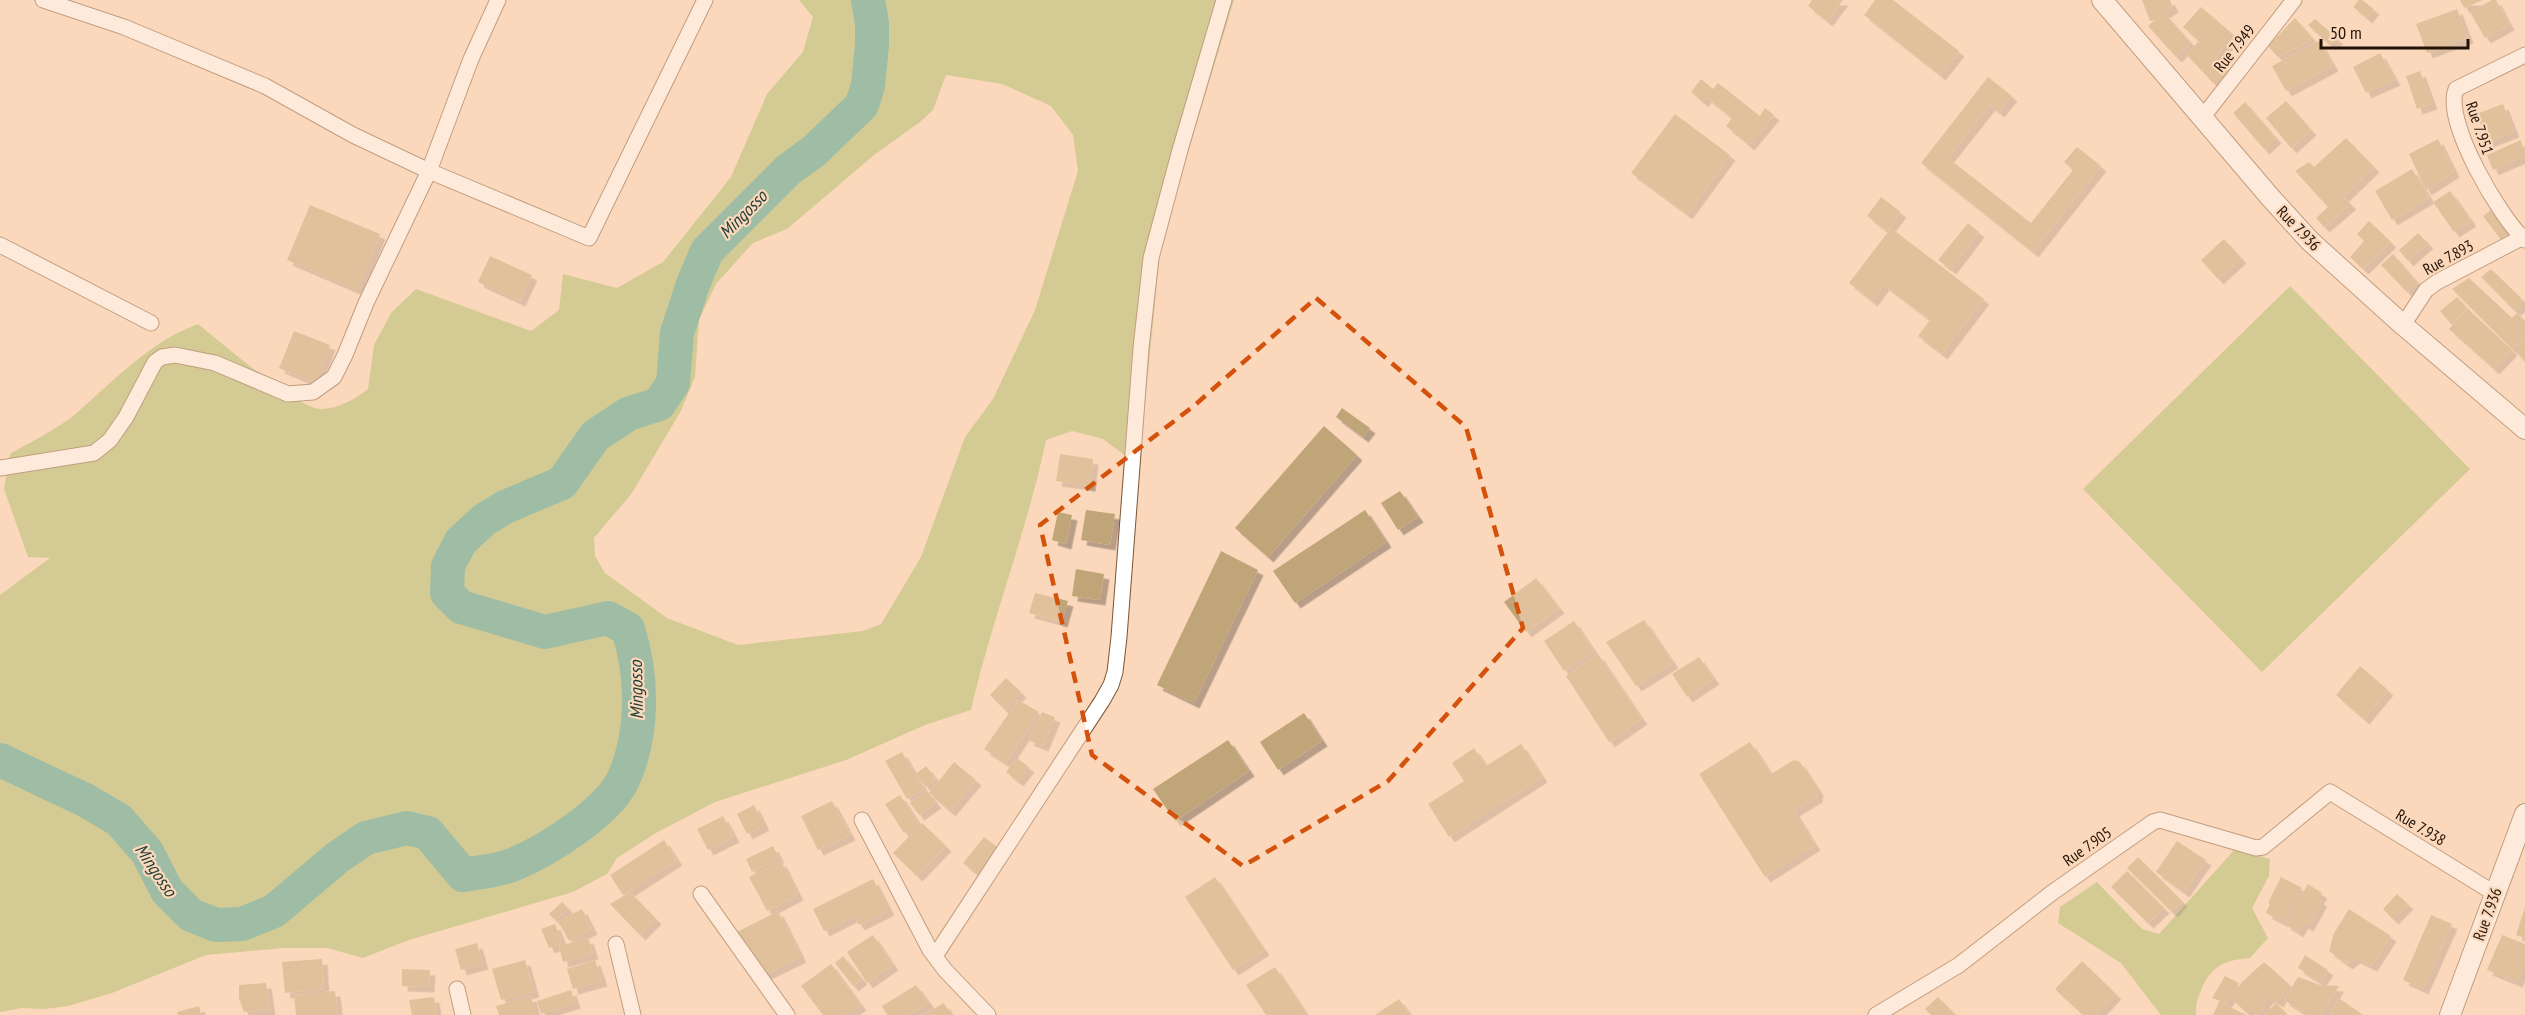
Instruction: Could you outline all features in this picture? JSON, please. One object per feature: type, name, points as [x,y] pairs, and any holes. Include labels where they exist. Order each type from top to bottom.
[{"type":"street","points":[[43,0],[124,27],[265,86],[353,135],[429,171],[590,238],[705,0]]},
{"type":"street","points":[[0,468],[94,453],[110,440],[126,417],[155,362],[162,357],[175,355],[215,363],[288,394],[313,392],[334,377],[366,303],[429,171],[471,59],[498,0]]},
{"type":"street","points":[[935,956],[979,892],[1111,685],[1119,637],[1141,348],[1151,258],[1224,0]]},
{"type":"street","name":"Rue 7.936","points":[[2102,0],[2310,241],[2403,326],[2525,429]]},
{"type":"street","name":"Rue 7.949","points":[[2202,118],[2294,0]]},
{"type":"street","name":"Rue 7.951","points":[[2524,238],[2481,178],[2468,152],[2452,99],[2456,89],[2525,55]]},
{"type":"street","name":"Rue 7.893","points":[[2403,326],[2426,290],[2437,282],[2524,238]]},
{"type":"street","points":[[0,245],[152,323]]},
{"type":"street","name":"Rue 7.938","points":[[2330,792],[2494,892]]},
{"type":"street","name":"Rue 7.905","points":[[1876,1015],[1959,965],[2052,892],[2153,822],[2168,821],[2256,848],[2263,847],[2330,792]]},
{"type":"street","name":"Rue 7.936","points":[[2450,1015],[2525,814]]},
{"type":"street","points":[[861,820],[935,956],[945,970],[988,1015]]},
{"type":"street","points":[[701,894],[787,1015]]},
{"type":"street","points":[[616,944],[633,1015]]},
{"type":"street","points":[[457,989],[463,1015]]},
{"type":"highlighted area","points":[[1316,298],[1466,427],[1523,628],[1388,781],[1243,866],[1092,755],[1040,525],[1195,405]]},
{"type":"green space","points":[[799,0],[1234,0],[1161,241],[1139,466],[1103,439],[1072,431],[1046,440],[1029,508],[971,710],[925,725],[846,760],[715,802],[656,833],[617,858],[607,874],[573,892],[409,940],[363,958],[327,948],[285,948],[206,955],[112,993],[68,1006],[44,1009],[21,1008],[0,1012],[0,595],[50,558],[28,557],[4,489],[10,454],[73,416],[147,352],[163,341],[198,324],[294,398],[309,406],[327,409],[346,403],[368,389],[374,345],[391,313],[416,289],[531,331],[559,310],[563,274],[617,288],[663,262],[731,177],[767,94],[803,52],[813,17]],"holes":[[[946,75],[1002,84],[1051,106],[1073,135],[1078,171],[1035,310],[993,399],[965,437],[921,557],[881,624],[863,631],[738,645],[667,618],[605,573],[595,556],[594,538],[632,493],[681,411],[695,377],[699,320],[716,284],[753,243],[787,229],[874,155],[920,122],[933,110]]]},
{"type":"green space","points":[[2290,286],[2470,469],[2262,672],[2083,489]]},
{"type":"green space","points":[[2235,849],[2270,859],[2269,876],[2252,908],[2268,938],[2250,958],[2227,962],[2210,974],[2198,998],[2196,1015],[2161,1015],[2121,963],[2058,923],[2060,907],[2097,882],[2142,929],[2159,934]]},
{"type":"building","points":[[1812,0],[1843,0],[1827,21],[1808,6]]},
{"type":"building","points":[[1875,0],[1893,0],[1959,51],[1940,75],[1864,15]]},
{"type":"building","points":[[2142,0],[2170,0],[2173,7],[2164,13],[2191,43],[2176,57],[2148,26],[2155,20],[2150,21]]},
{"type":"building","points":[[2359,0],[2374,9],[2367,18],[2353,7]]},
{"type":"building","points":[[2460,0],[2483,0],[2464,8]]},
{"type":"building","points":[[2496,0],[2509,25],[2485,38],[2470,12]]},
{"type":"building","points":[[2201,7],[2235,36],[2215,58],[2229,72],[2215,85],[2186,54],[2198,42],[2202,44],[2183,27]]},
{"type":"building","points":[[2457,9],[2468,38],[2427,53],[2416,24]]},
{"type":"building","points":[[2295,18],[2313,39],[2278,57],[2268,46]]},
{"type":"building","points":[[2315,19],[2338,39],[2330,45],[2308,25]]},
{"type":"building","points":[[2319,41],[2333,66],[2286,91],[2272,66]]},
{"type":"building","points":[[2380,53],[2395,80],[2366,93],[2353,67]]},
{"type":"building","points":[[2420,71],[2432,104],[2417,109],[2406,76]]},
{"type":"building","points":[[1988,77],[2012,96],[1999,112],[1990,105],[1948,158],[2031,223],[2073,170],[2064,162],[2077,147],[2101,166],[2033,252],[1921,163]]},
{"type":"building","points":[[1701,79],[1713,89],[1718,83],[1760,116],[1765,108],[1774,115],[1749,145],[1726,126],[1732,118],[1706,97],[1703,102],[1691,92]]},
{"type":"building","points":[[2286,101],[2311,130],[2291,148],[2266,118]]},
{"type":"building","points":[[2245,102],[2276,138],[2264,149],[2233,113]]},
{"type":"building","points":[[2503,104],[2514,132],[2488,142],[2476,114]]},
{"type":"building","points":[[1675,114],[1730,155],[1687,214],[1631,173]]},
{"type":"building","points":[[2346,138],[2374,167],[2343,197],[2351,204],[2324,227],[2316,218],[2328,207],[2295,171],[2309,162],[2314,167]]},
{"type":"building","points":[[2438,139],[2454,172],[2426,190],[2409,154]]},
{"type":"building","points":[[2521,140],[2525,156],[2493,170],[2487,155]]},
{"type":"building","points":[[2412,169],[2429,198],[2392,220],[2375,191]]},
{"type":"building","points":[[2450,191],[2471,221],[2454,232],[2433,202]]},
{"type":"building","points":[[1881,197],[1901,212],[1887,231],[1867,216]]},
{"type":"building","points":[[310,205],[380,234],[357,290],[287,260]]},
{"type":"building","points":[[2497,205],[2516,229],[2501,240],[2483,216]]},
{"type":"building","points":[[2369,221],[2391,242],[2363,269],[2350,257],[2364,241],[2357,234]]},
{"type":"building","points":[[1968,223],[1979,232],[1951,269],[1938,260]]},
{"type":"building","points":[[1891,228],[1984,299],[1942,354],[1918,336],[1930,320],[1884,285],[1872,301],[1849,283]]},
{"type":"building","points":[[2418,233],[2428,243],[2408,261],[2399,250]]},
{"type":"building","points":[[2224,239],[2241,258],[2218,279],[2201,260]]},
{"type":"building","points":[[2393,254],[2418,283],[2407,292],[2381,265]]},
{"type":"building","points":[[490,256],[532,275],[520,301],[478,282]]},
{"type":"building","points":[[2491,269],[2522,299],[2519,301],[2522,304],[2515,311],[2481,277]]},
{"type":"building","points":[[2469,278],[2512,318],[2517,313],[2525,321],[2525,337],[2512,349],[2452,289]]},
{"type":"building","points":[[2457,297],[2467,308],[2452,325],[2440,311]]},
{"type":"building","points":[[2468,309],[2512,350],[2494,369],[2449,329]]},
{"type":"building","points":[[294,331],[330,345],[315,383],[279,368]]},
{"type":"building","points":[[2525,339],[2525,362],[2517,353],[2519,350],[2516,347]]},
{"type":"building","points":[[1342,408],[1370,428],[1363,437],[1336,417]]},
{"type":"building","points":[[1324,426],[1357,455],[1268,557],[1235,528]]},
{"type":"building","points":[[1060,454],[1093,459],[1090,486],[1056,481]]},
{"type":"building","points":[[1400,491],[1418,517],[1398,530],[1381,503]]},
{"type":"building","points":[[1086,510],[1115,514],[1110,545],[1081,540]]},
{"type":"building","points":[[1365,510],[1386,542],[1295,603],[1273,571]]},
{"type":"building","points":[[1058,512],[1072,515],[1066,544],[1052,540]]},
{"type":"building","points":[[1221,551],[1258,570],[1194,703],[1157,685]]},
{"type":"building","points":[[1076,569],[1104,574],[1100,600],[1072,596]]},
{"type":"building","points":[[1536,578],[1559,608],[1526,632],[1504,602]]},
{"type":"building","points":[[1035,593],[1068,601],[1062,622],[1029,613]]},
{"type":"building","points":[[1644,620],[1673,663],[1636,686],[1606,642]]},
{"type":"building","points":[[1574,621],[1594,651],[1564,671],[1544,641]]},
{"type":"building","points":[[1598,654],[1642,719],[1609,742],[1566,676]]},
{"type":"building","points":[[1699,657],[1714,679],[1687,697],[1672,674]]},
{"type":"building","points":[[2360,666],[2388,690],[2364,719],[2336,695]]},
{"type":"building","points":[[1006,678],[1021,692],[1005,710],[990,695]]},
{"type":"building","points":[[1018,700],[1039,712],[1006,763],[984,749]]},
{"type":"building","points":[[1042,712],[1055,717],[1043,746],[1028,740]]},
{"type":"building","points":[[1304,713],[1322,741],[1278,770],[1260,742]]},
{"type":"building","points":[[1228,740],[1249,771],[1175,821],[1153,789]]},
{"type":"building","points":[[1750,742],[1771,774],[1794,760],[1800,762],[1818,790],[1817,797],[1794,811],[1815,845],[1765,877],[1699,774]]},
{"type":"building","points":[[1521,744],[1542,777],[1449,837],[1428,804],[1464,781],[1452,763],[1474,748],[1486,766]]},
{"type":"building","points":[[902,752],[924,789],[907,799],[885,761]]},
{"type":"building","points":[[1017,758],[1029,767],[1018,781],[1006,772]]},
{"type":"building","points":[[954,762],[976,780],[950,811],[929,793]]},
{"type":"building","points":[[926,766],[936,779],[926,787],[916,774]]},
{"type":"building","points":[[927,791],[936,803],[919,815],[910,803]]},
{"type":"building","points":[[900,795],[919,824],[904,833],[885,804]]},
{"type":"building","points":[[832,801],[850,835],[818,850],[801,816]]},
{"type":"building","points":[[754,805],[764,825],[747,834],[737,814]]},
{"type":"building","points":[[723,816],[734,837],[708,850],[697,829]]},
{"type":"building","points":[[922,823],[946,846],[917,876],[893,853]]},
{"type":"building","points":[[984,837],[1000,849],[978,875],[963,863]]},
{"type":"building","points":[[664,840],[677,860],[623,895],[610,875]]},
{"type":"building","points":[[2177,841],[2206,860],[2184,892],[2156,872]]},
{"type":"building","points":[[773,846],[779,858],[752,872],[746,859]]},
{"type":"building","points":[[2138,857],[2182,901],[2172,912],[2127,868]]},
{"type":"building","points":[[781,861],[798,895],[767,911],[749,877]]},
{"type":"building","points":[[2127,871],[2164,908],[2148,923],[2111,887]]},
{"type":"building","points":[[1215,877],[1264,950],[1233,970],[1185,897]]},
{"type":"building","points":[[2281,877],[2302,888],[2283,922],[2266,913],[2270,904],[2268,903]]},
{"type":"building","points":[[873,879],[889,910],[859,925],[854,916],[824,931],[813,909]]},
{"type":"building","points":[[2308,884],[2322,893],[2318,899],[2322,901],[2308,926],[2303,923],[2298,932],[2285,924]]},
{"type":"building","points":[[630,892],[656,919],[640,935],[610,904]]},
{"type":"building","points":[[2397,894],[2408,904],[2393,919],[2383,909]]},
{"type":"building","points":[[562,902],[568,908],[555,920],[549,914]]},
{"type":"building","points":[[2525,907],[2525,938],[2516,935]]},
{"type":"building","points":[[582,909],[592,929],[569,941],[558,921]]},
{"type":"building","points":[[2349,909],[2391,936],[2372,966],[2355,958],[2347,964],[2329,951],[2334,933]]},
{"type":"building","points":[[778,911],[801,957],[760,977],[737,932]]},
{"type":"building","points":[[2431,915],[2452,924],[2423,989],[2403,980]]},
{"type":"building","points":[[555,924],[562,943],[549,948],[541,929]]},
{"type":"building","points":[[873,935],[893,965],[867,983],[847,952]]},
{"type":"building","points":[[2502,935],[2525,944],[2525,964],[2517,982],[2487,970]]},
{"type":"building","points":[[588,938],[593,954],[563,962],[559,946]]},
{"type":"building","points":[[477,943],[483,964],[461,970],[455,949]]},
{"type":"building","points":[[2305,955],[2328,970],[2320,982],[2298,968]]},
{"type":"building","points":[[843,956],[862,979],[853,986],[835,963]]},
{"type":"building","points":[[322,959],[324,989],[285,993],[282,962]]},
{"type":"building","points":[[525,960],[534,992],[501,1000],[492,969]]},
{"type":"building","points":[[595,960],[602,981],[573,989],[567,969]]},
{"type":"building","points":[[2082,961],[2116,994],[2096,1015],[2083,1015],[2055,989]]},
{"type":"building","points":[[2264,962],[2289,984],[2278,1002],[2269,997],[2264,1002],[2267,1004],[2257,1015],[2250,1009],[2247,1013],[2231,998],[2243,981]]},
{"type":"building","points":[[831,964],[861,1005],[847,1015],[823,1015],[801,986]]},
{"type":"building","points":[[1275,967],[1307,1015],[1266,1015],[1246,985]]},
{"type":"building","points":[[402,969],[430,970],[429,987],[402,986]]},
{"type":"building","points":[[2225,976],[2239,983],[2226,1003],[2212,998]]},
{"type":"building","points":[[2298,977],[2320,985],[2339,986],[2321,1015],[2307,1015],[2284,1000]]},
{"type":"building","points":[[266,983],[270,1010],[244,1012],[239,998],[239,985]]},
{"type":"building","points":[[916,985],[929,1003],[910,1015],[887,1015],[882,1006]]},
{"type":"building","points":[[571,990],[575,1003],[541,1014],[537,1001]]},
{"type":"building","points":[[335,991],[338,1015],[296,1015],[294,995]]},
{"type":"building","points":[[531,996],[536,1015],[499,1015],[496,1006]]},
{"type":"building","points":[[434,997],[437,1015],[412,1015],[409,1000]]},
{"type":"building","points":[[1938,997],[1956,1015],[1931,1015],[1925,1009]]},
{"type":"building","points":[[2339,998],[2363,1015],[2329,1015]]},
{"type":"building","points":[[1399,999],[1410,1015],[1375,1015]]},
{"type":"building","points":[[2219,1002],[2247,1015],[2213,1015]]},
{"type":"building","points":[[944,1003],[951,1015],[923,1015]]},
{"type":"building","points":[[2276,1003],[2287,1014],[2264,1015]]},
{"type":"building","points":[[199,1006],[201,1015],[178,1015],[177,1012]]},
{"type":"waterway","name":"Mingosso","points":[[0,760],[85,800],[119,820],[147,852],[167,891],[191,915],[216,925],[242,924],[274,911],[338,857],[366,838],[407,828],[428,833],[463,875],[500,869],[526,859],[590,818],[615,793],[623,780],[635,744],[639,685],[628,629],[608,618],[545,632],[461,607],[447,593],[448,566],[461,541],[484,520],[505,507],[562,483],[595,436],[628,414],[659,404],[673,383],[677,333],[693,284],[707,251],[788,170],[814,151],[862,105],[868,85],[872,45],[872,23],[868,0]]}]
